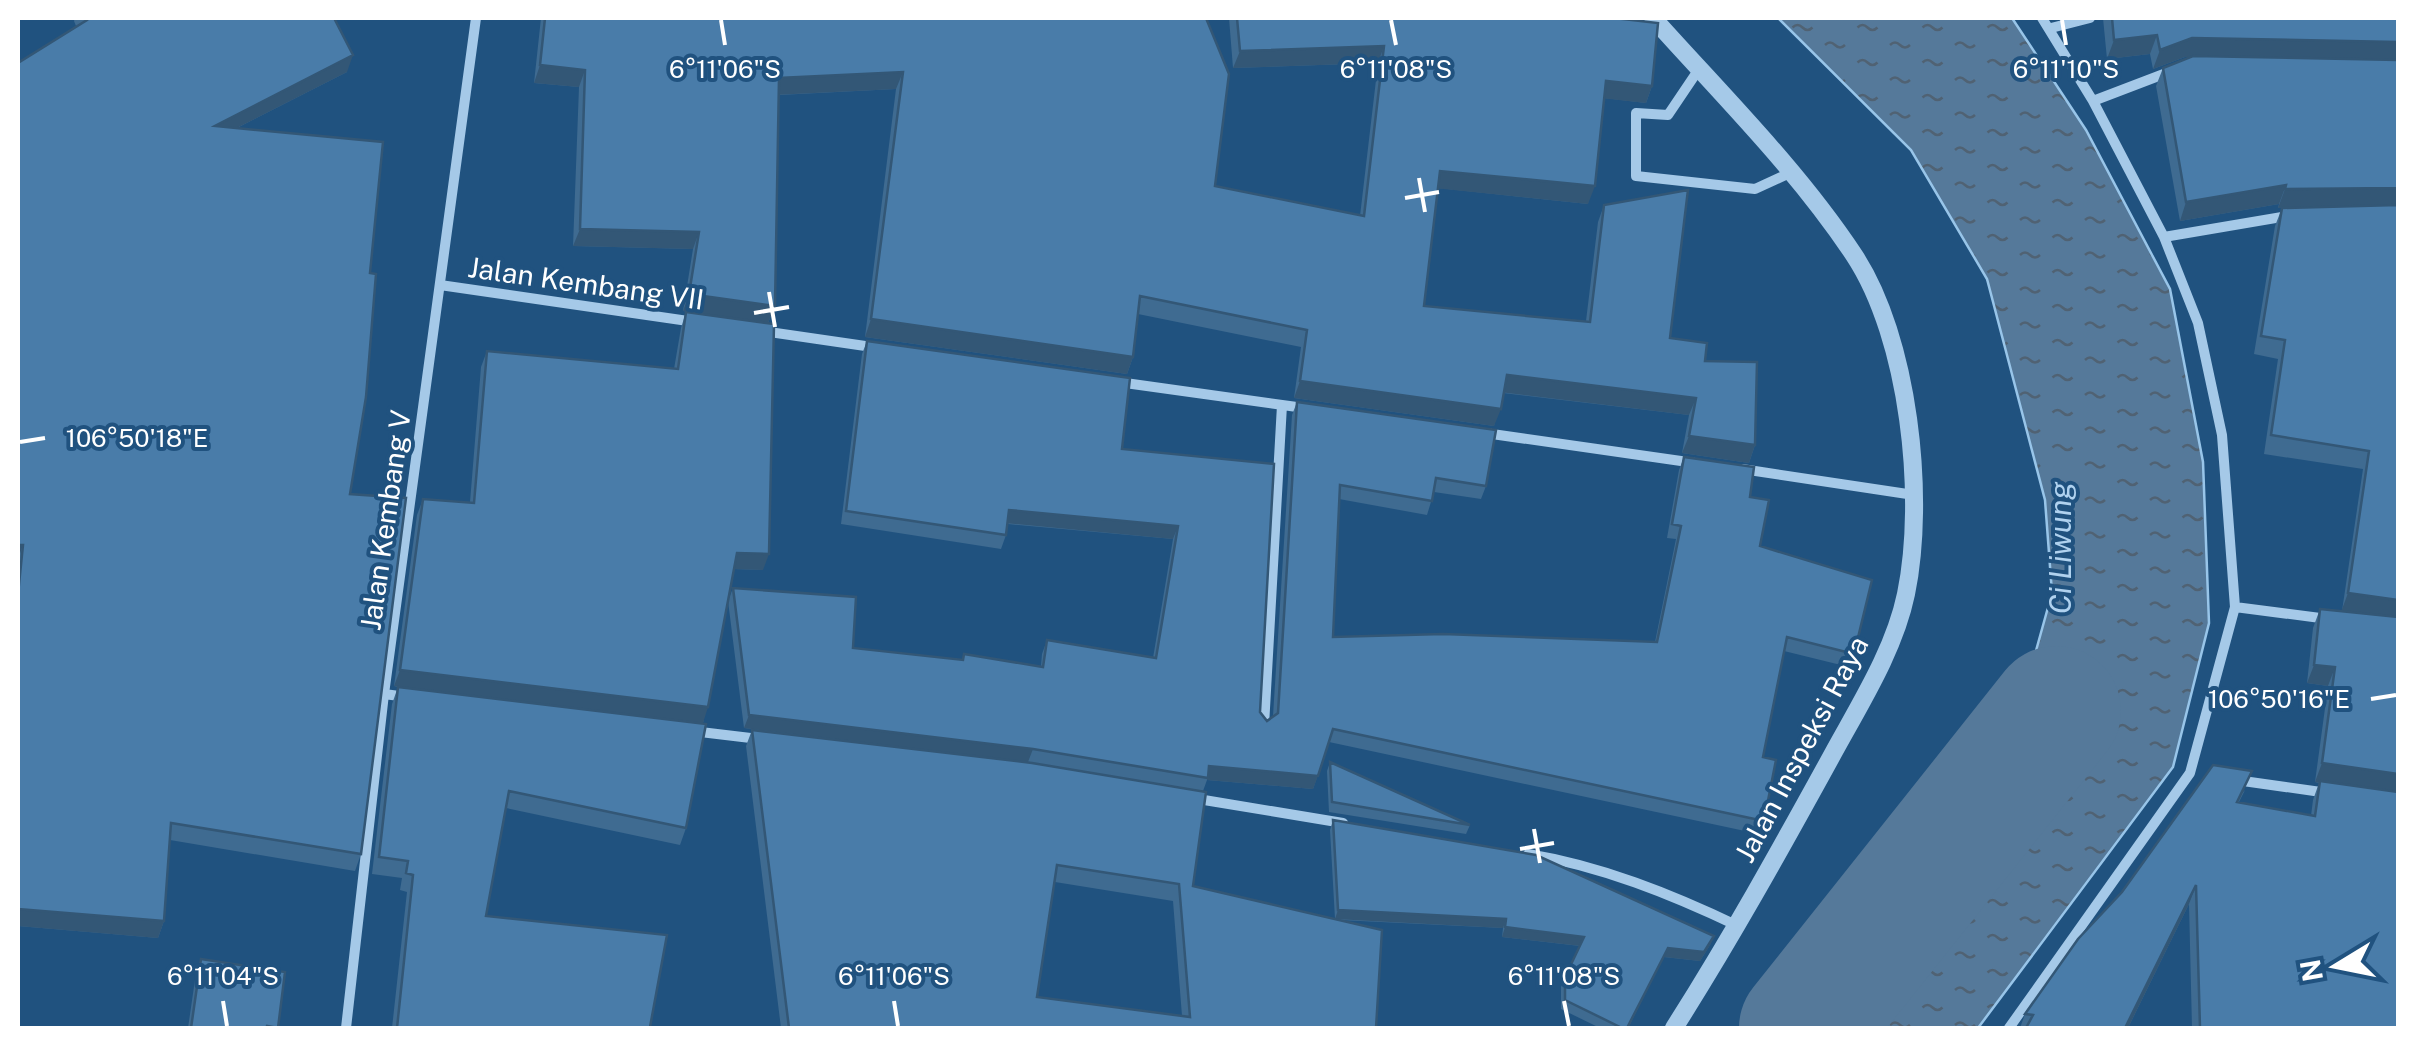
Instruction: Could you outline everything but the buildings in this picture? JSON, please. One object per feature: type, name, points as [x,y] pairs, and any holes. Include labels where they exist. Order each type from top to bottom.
[{"type":"street","name":"Jalan Kembang V","points":[[346,1028],[384,694],[476,18]]},
{"type":"street","name":"Jalan Inspeksi Raya","points":[[1653,18],[1792,172],[1856,258],[1889,334],[1906,399],[1914,495],[1906,594],[1879,668],[1739,926],[1674,1028]]},
{"type":"street","points":[[2009,1028],[2190,773],[2236,606],[2222,435],[2198,323],[2164,237],[2093,101],[2042,18]]},
{"type":"street","points":[[2051,28],[2090,18]]},
{"type":"street","points":[[2093,101],[2185,66]]},
{"type":"street","points":[[1699,69],[1668,114],[1636,113],[1636,176],[1755,189],[1792,172]]},
{"type":"street","points":[[2164,237],[2303,216]]},
{"type":"street","name":"Jalan Kembang VII","points":[[440,285],[716,324]]},
{"type":"street","points":[[755,330],[892,350]]},
{"type":"street","points":[[1106,380],[1322,410]]},
{"type":"street","points":[[1264,726],[1282,405]]},
{"type":"street","points":[[1479,432],[1714,465]]},
{"type":"street","points":[[1734,468],[1914,495]]},
{"type":"street","points":[[2236,606],[2344,621]]},
{"type":"street","points":[[384,694],[416,698]]},
{"type":"street","points":[[670,728],[769,740]]},
{"type":"street","points":[[2190,773],[2209,776]]},
{"type":"street","points":[[2228,778],[2342,795]]},
{"type":"street","points":[[1183,797],[1359,826]]},
{"type":"street","points":[[1515,852],[1572,861],[1693,904],[1739,926]]},
{"type":"water","points":[[1778,18],[2012,18],[2086,130],[2170,289],[2203,462],[2209,623],[2173,767],[1978,1028],[1782,1028],[1807,995],[1935,864],[2001,777],[2052,593],[2045,500],[1987,279],[1911,150]]},
{"type":"waterway","name":"Ci Liwung","points":[[1804,1028],[2056,711]]}]
